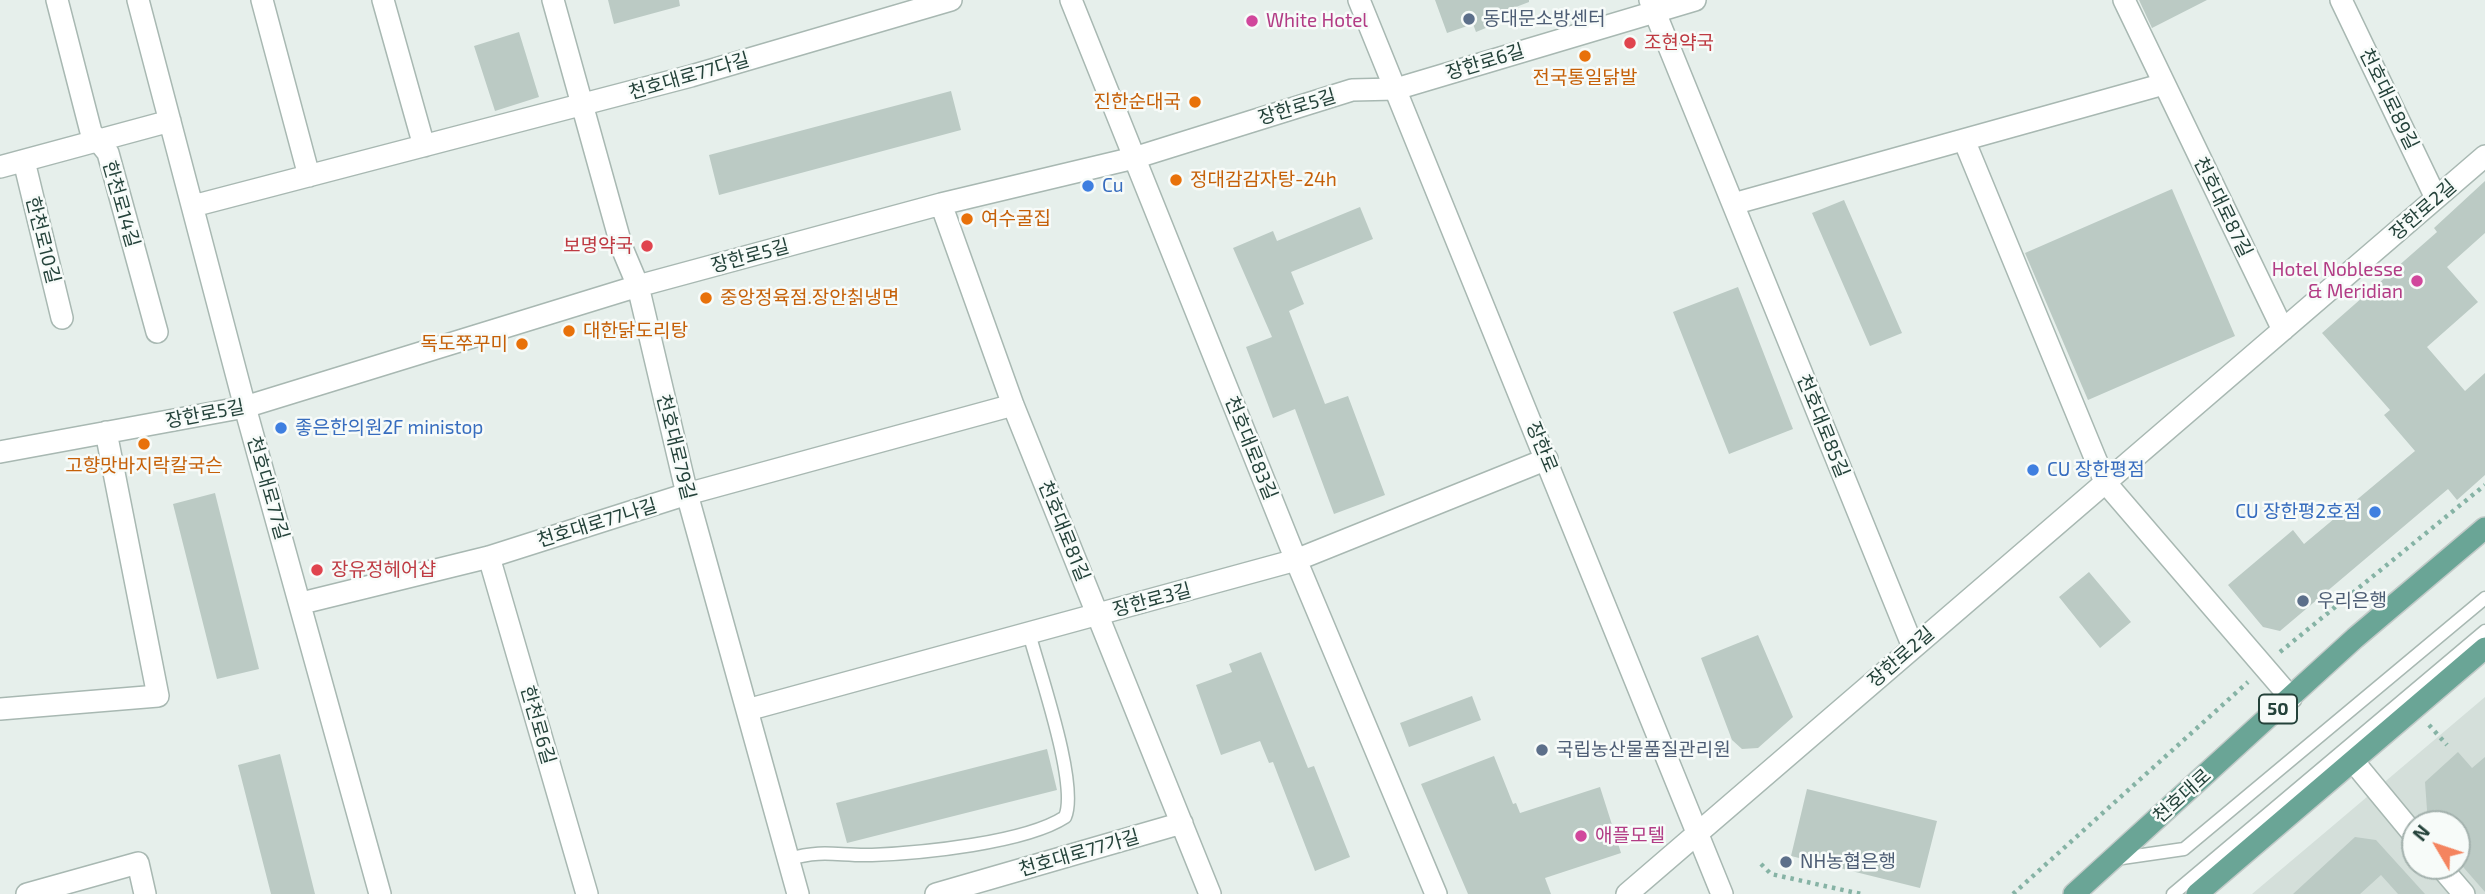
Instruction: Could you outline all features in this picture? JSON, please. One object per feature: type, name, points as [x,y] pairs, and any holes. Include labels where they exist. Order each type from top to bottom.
[{"type":"main road","name":"천호대로","points":[[2074,894],[2485,528]]},
{"type":"main road","points":[[2197,894],[2485,648]]},
{"type":"street","name":"한천로14길","points":[[57,0],[90,132],[108,153],[156,332]]},
{"type":"street","name":"천호대로77길","points":[[138,0],[245,407],[302,603],[380,894]]},
{"type":"street","points":[[262,0],[309,176]]},
{"type":"street","points":[[383,0],[424,146]]},
{"type":"street","name":"천호대로79길","points":[[553,0],[622,248],[638,286],[688,494],[798,894]]},
{"type":"street","name":"천호대로77다길","points":[[192,206],[582,105],[951,0]]},
{"type":"street","name":"천호대로83길","points":[[1071,0],[1296,560],[1436,894]]},
{"type":"street","name":"장한로","points":[[1359,0],[1722,894]]},
{"type":"street","name":"장한로6길","points":[[1396,89],[1652,6],[1695,0]]},
{"type":"street","name":"천호대로87길","points":[[2124,0],[2283,330]]},
{"type":"street","name":"천호대로89길","points":[[2341,0],[2436,198]]},
{"type":"street","name":"천호대로85길","points":[[1652,6],[1913,647]]},
{"type":"street","points":[[1733,204],[2164,84]]},
{"type":"street","name":"장한로5길","points":[[0,452],[245,407],[638,286],[942,204],[1133,158],[1352,90],[1396,89]]},
{"type":"street","points":[[0,167],[170,121]]},
{"type":"street","points":[[1964,140],[2105,482],[2291,698]]},
{"type":"street","name":"장한로2길","points":[[1627,894],[2485,156]]},
{"type":"street","name":"한천로10길","points":[[24,161],[62,318]]},
{"type":"street","name":"천호대로81길","points":[[942,204],[1013,405],[1210,894]]},
{"type":"street","name":"천호대로77나길","points":[[302,603],[489,557],[688,494],[1013,405]]},
{"type":"street","points":[[0,709],[158,696],[106,432]]},
{"type":"street","name":"장한로3길","points":[[747,710],[1296,560],[1547,459]]},
{"type":"street","name":"한천로6길","points":[[489,557],[587,894]]},
{"type":"street","points":[[2353,761],[2401,819]]},
{"type":"street","name":"천호대로77가길","points":[[936,894],[1182,823]]},
{"type":"street","points":[[33,893],[138,863],[145,894]]},
{"type":"street","points":[[2452,880],[2464,894]]},
{"type":"lane","points":[[2113,859],[2184,849],[2485,598]]},
{"type":"lane","points":[[2173,894],[2485,631]]},
{"type":"lane","points":[[788,859],[823,851],[871,855],[931,853],[1045,827],[1065,817],[1069,808],[1065,770],[1029,633]]},
{"type":"path","points":[[2274,653],[2285,650],[2485,485]]},
{"type":"path","points":[[2013,894],[2247,684],[2250,675]]},
{"type":"path","points":[[1761,864],[1771,874],[1861,894]]},
{"type":"shaded area","points":[[2485,697],[2485,894],[2252,894]]},
{"type":"building","points":[[608,0],[679,0],[680,6],[614,24]]},
{"type":"building","name":"동대문소방센터","points":[[1435,0],[1529,2],[1495,15],[1498,23],[1476,32],[1473,24],[1447,33]]},
{"type":"building","points":[[2139,0],[2207,0],[2152,28]]},
{"type":"building","points":[[519,32],[539,97],[495,111],[474,46]]},
{"type":"building","points":[[951,91],[961,130],[719,195],[709,155]]},
{"type":"building","points":[[2485,181],[2485,233],[2447,267],[2478,302],[2427,347],[2465,391],[2485,373],[2485,475],[2457,500],[2448,489],[2280,631],[2263,627],[2228,585],[2293,530],[2304,544],[2415,451],[2384,415],[2390,410],[2322,333],[2437,232],[2434,228]]},
{"type":"building","points":[[2172,189],[2235,336],[2088,400],[2025,253]]},
{"type":"building","points":[[1844,200],[1902,333],[1870,346],[1812,213]]},
{"type":"building","points":[[1360,207],[1373,239],[1291,272],[1304,304],[1289,311],[1325,404],[1348,396],[1385,495],[1334,514],[1295,409],[1273,418],[1246,347],[1272,337],[1233,248],[1273,231],[1277,241]]},
{"type":"building","points":[[1738,287],[1793,429],[1729,454],[1673,312]]},
{"type":"building","points":[[215,493],[259,669],[217,679],[173,504]]},
{"type":"building","points":[[2089,572],[2131,622],[2100,648],[2059,597]]},
{"type":"building","points":[[1758,635],[1793,717],[1758,748],[1742,749],[1732,740],[1701,658]]},
{"type":"building","points":[[1261,652],[1308,768],[1314,766],[1350,857],[1315,871],[1273,762],[1269,763],[1260,741],[1221,755],[1196,685],[1232,672],[1229,664]]},
{"type":"building","points":[[1472,696],[1481,720],[1409,747],[1400,723]]},
{"type":"building","points":[[1047,749],[1057,790],[847,843],[836,803]]},
{"type":"building","points":[[2458,752],[2472,768],[2485,757],[2485,892],[2471,876],[2471,810],[2427,810],[2425,782]]},
{"type":"building","points":[[280,754],[315,894],[271,894],[238,765]]},
{"type":"building","points":[[1494,756],[1513,804],[1516,803],[1520,813],[1600,787],[1621,853],[1545,878],[1551,894],[1468,894],[1421,784]]},
{"type":"building","points":[[1807,789],[1937,821],[1920,888],[1791,856]]},
{"type":"building","points":[[2355,837],[2376,840],[2401,868],[2401,880],[2412,880],[2425,894],[2398,894],[2381,875],[2360,894],[2293,894]]},
{"type":"place","name":"동대문소방센터","points":[[1469,19]]},
{"type":"place","name":"White Hotel","points":[[1252,21]]},
{"type":"place","name":"조현약국","points":[[1630,43]]},
{"type":"place","name":"전국통일닭발","points":[[1585,56]]},
{"type":"place","name":"진한순대국","points":[[1195,102]]},
{"type":"place","name":"정대감감자탕-24h","points":[[1176,180]]},
{"type":"place","name":"Cu","points":[[1088,186]]},
{"type":"place","name":"여수굴집","points":[[967,219]]},
{"type":"place","name":"보명약국","points":[[647,246]]},
{"type":"place","name":"Hotel Noblesse & Meridian","points":[[2417,281]]},
{"type":"place","name":"중앙정육점.장안칡냉면","points":[[706,298]]},
{"type":"place","name":"대한닭도리탕","points":[[569,331]]},
{"type":"place","name":"독도쭈꾸미","points":[[522,344]]},
{"type":"place","name":"좋은한의원2F ministop","points":[[281,428]]},
{"type":"place","name":"고향맛바지락칼국슨","points":[[144,444]]},
{"type":"place","name":"CU 장한평점","points":[[2033,470]]},
{"type":"place","name":"CU 장한평2호점","points":[[2375,512]]},
{"type":"place","name":"장유정헤어샵","points":[[317,570]]},
{"type":"place","name":"우리은행","points":[[2303,601]]},
{"type":"place","name":"국립농산물품질관리원","points":[[1542,750]]},
{"type":"place","name":"애플모텔","points":[[1581,836]]},
{"type":"place","name":"NH농협은행","points":[[1786,862]]}]
